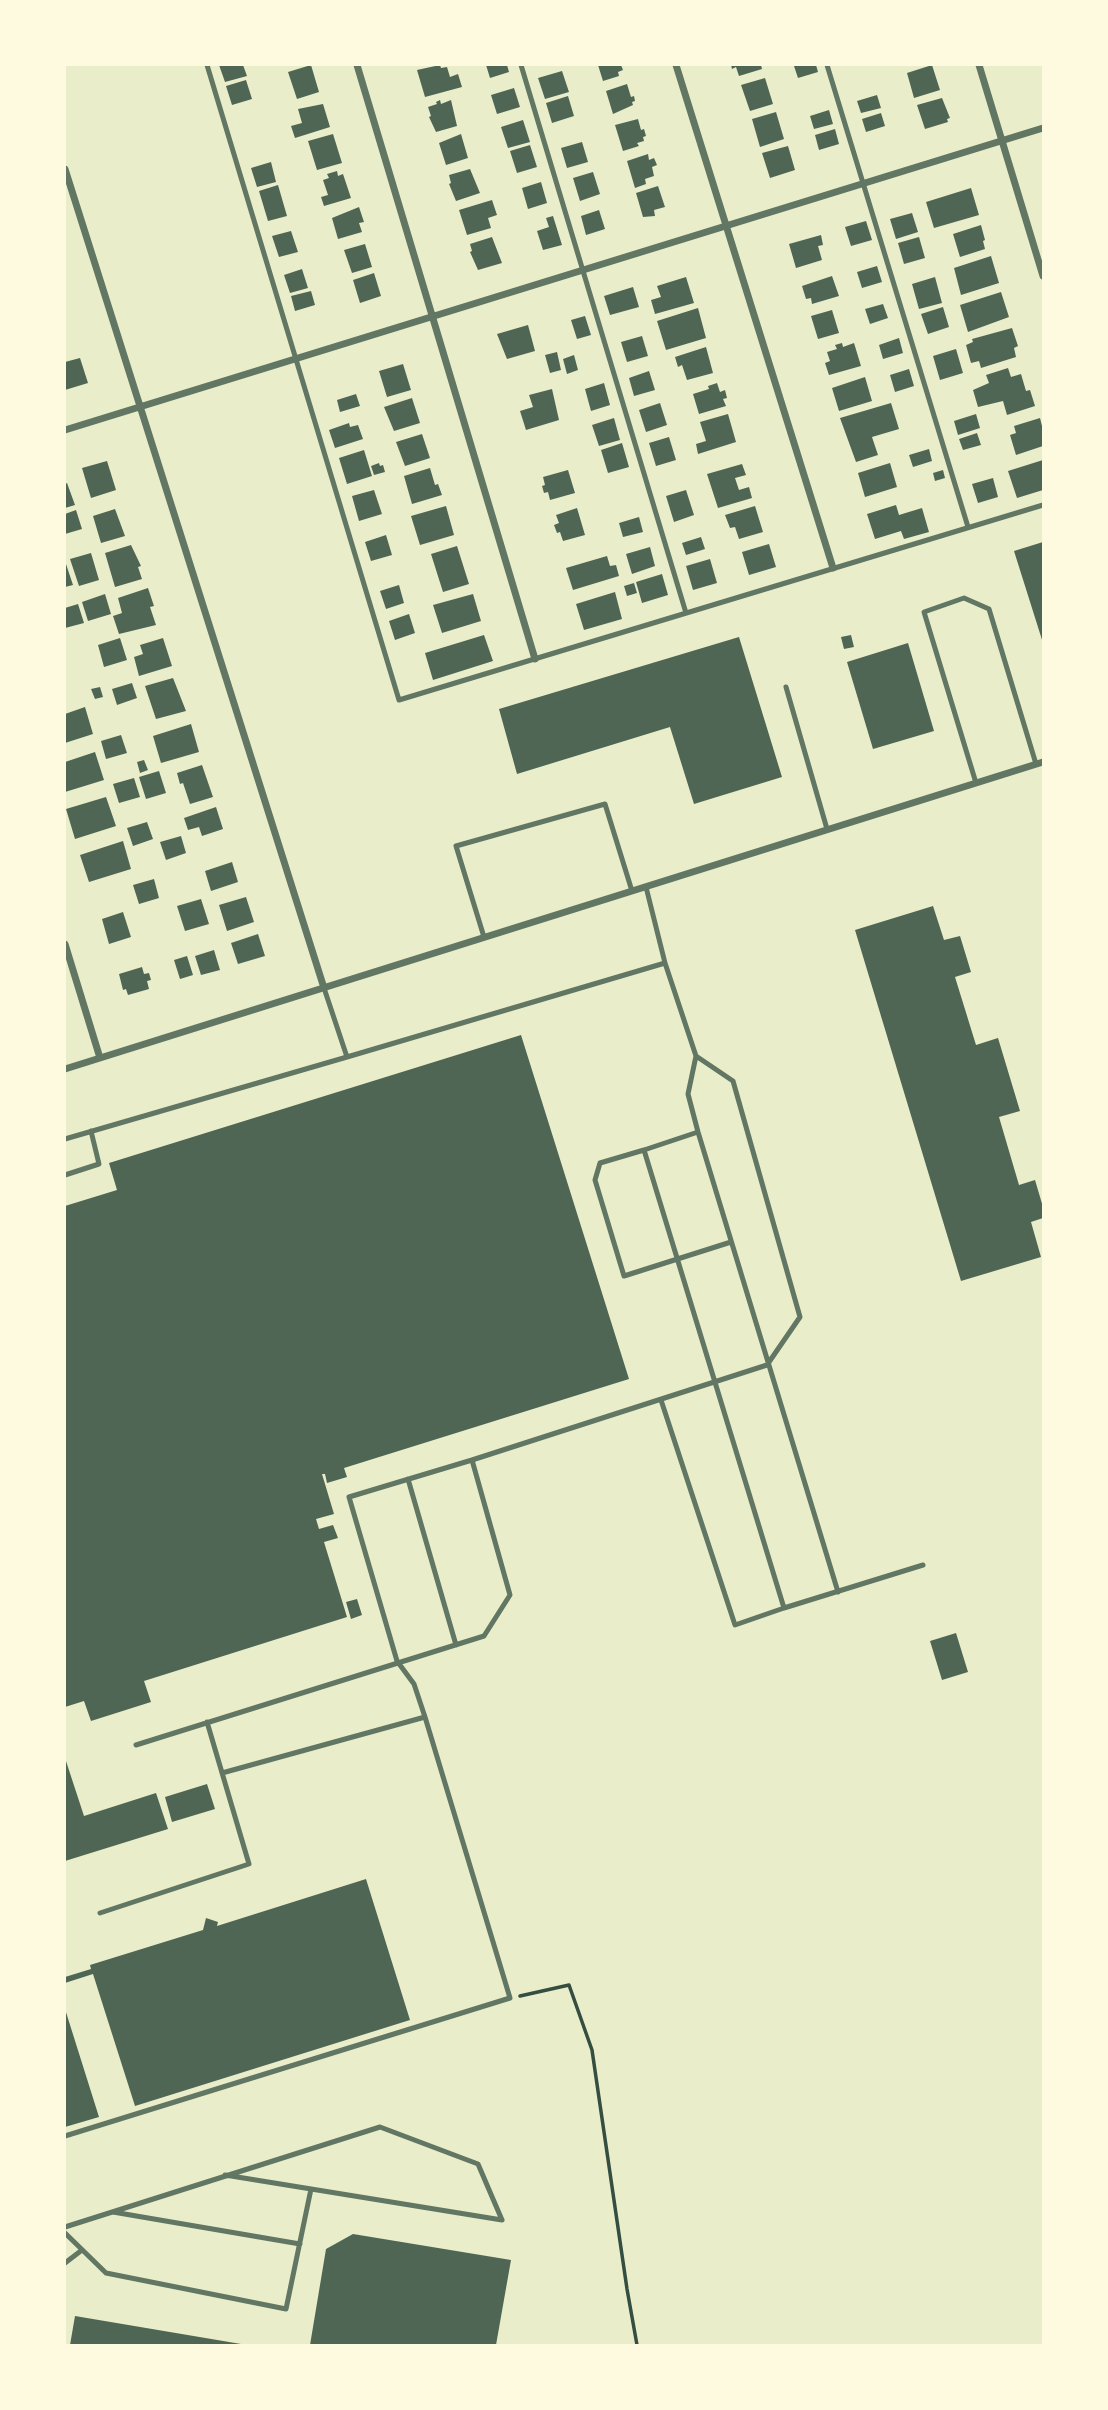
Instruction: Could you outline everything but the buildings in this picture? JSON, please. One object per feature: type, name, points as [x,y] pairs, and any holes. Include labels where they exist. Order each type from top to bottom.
[{"type":"street","points":[[357,65],[535,659]]},
{"type":"street","points":[[676,65],[833,568]]},
{"type":"street","points":[[979,65],[1043,276]]},
{"type":"street","points":[[65,430],[1043,128]]},
{"type":"street","points":[[65,169],[324,988]]},
{"type":"street","points":[[65,1069],[1040,763]]},
{"type":"street","points":[[65,944],[100,1058]]},
{"type":"lane","points":[[207,65],[399,700],[1043,505]]},
{"type":"lane","points":[[521,65],[686,613]]},
{"type":"lane","points":[[827,65],[968,527]]},
{"type":"lane","points":[[976,783],[924,612],[964,598],[989,609],[1040,763]]},
{"type":"lane","points":[[786,687],[827,829]]},
{"type":"lane","points":[[484,937],[456,846],[605,804],[632,891]]},
{"type":"lane","points":[[646,887],[665,963],[696,1056],[688,1094],[698,1132],[838,1592]]},
{"type":"lane","points":[[65,1139],[665,963]]},
{"type":"lane","points":[[324,988],[347,1057]]},
{"type":"lane","points":[[65,2136],[510,1998],[425,1717],[414,1684],[397,1661],[349,1497],[472,1461],[767,1365],[800,1317],[733,1081],[696,1056]]},
{"type":"lane","points":[[65,1175],[99,1164],[91,1131]]},
{"type":"lane","points":[[698,1132],[600,1163],[595,1180],[598,1192],[624,1276],[731,1242]]},
{"type":"lane","points":[[644,1150],[784,1608]]},
{"type":"lane","points":[[661,1401],[735,1625],[923,1565]]},
{"type":"lane","points":[[136,1745],[397,1661],[484,1636],[510,1595],[472,1461]]},
{"type":"lane","points":[[408,1479],[456,1645]]},
{"type":"lane","points":[[222,1773],[425,1717]]},
{"type":"lane","points":[[100,1913],[249,1864],[208,1722]]},
{"type":"lane","points":[[65,2227],[110,2211],[224,2175],[380,2127],[478,2164],[502,2220],[224,2175]]},
{"type":"lane","points":[[65,2233],[106,2273],[286,2309],[311,2189]]},
{"type":"lane","points":[[110,2211],[300,2244]]},
{"type":"lane","points":[[65,2263],[82,2250]]},
{"type":"path","points":[[510,1998],[569,1985],[592,2050],[637,2345]]}]
